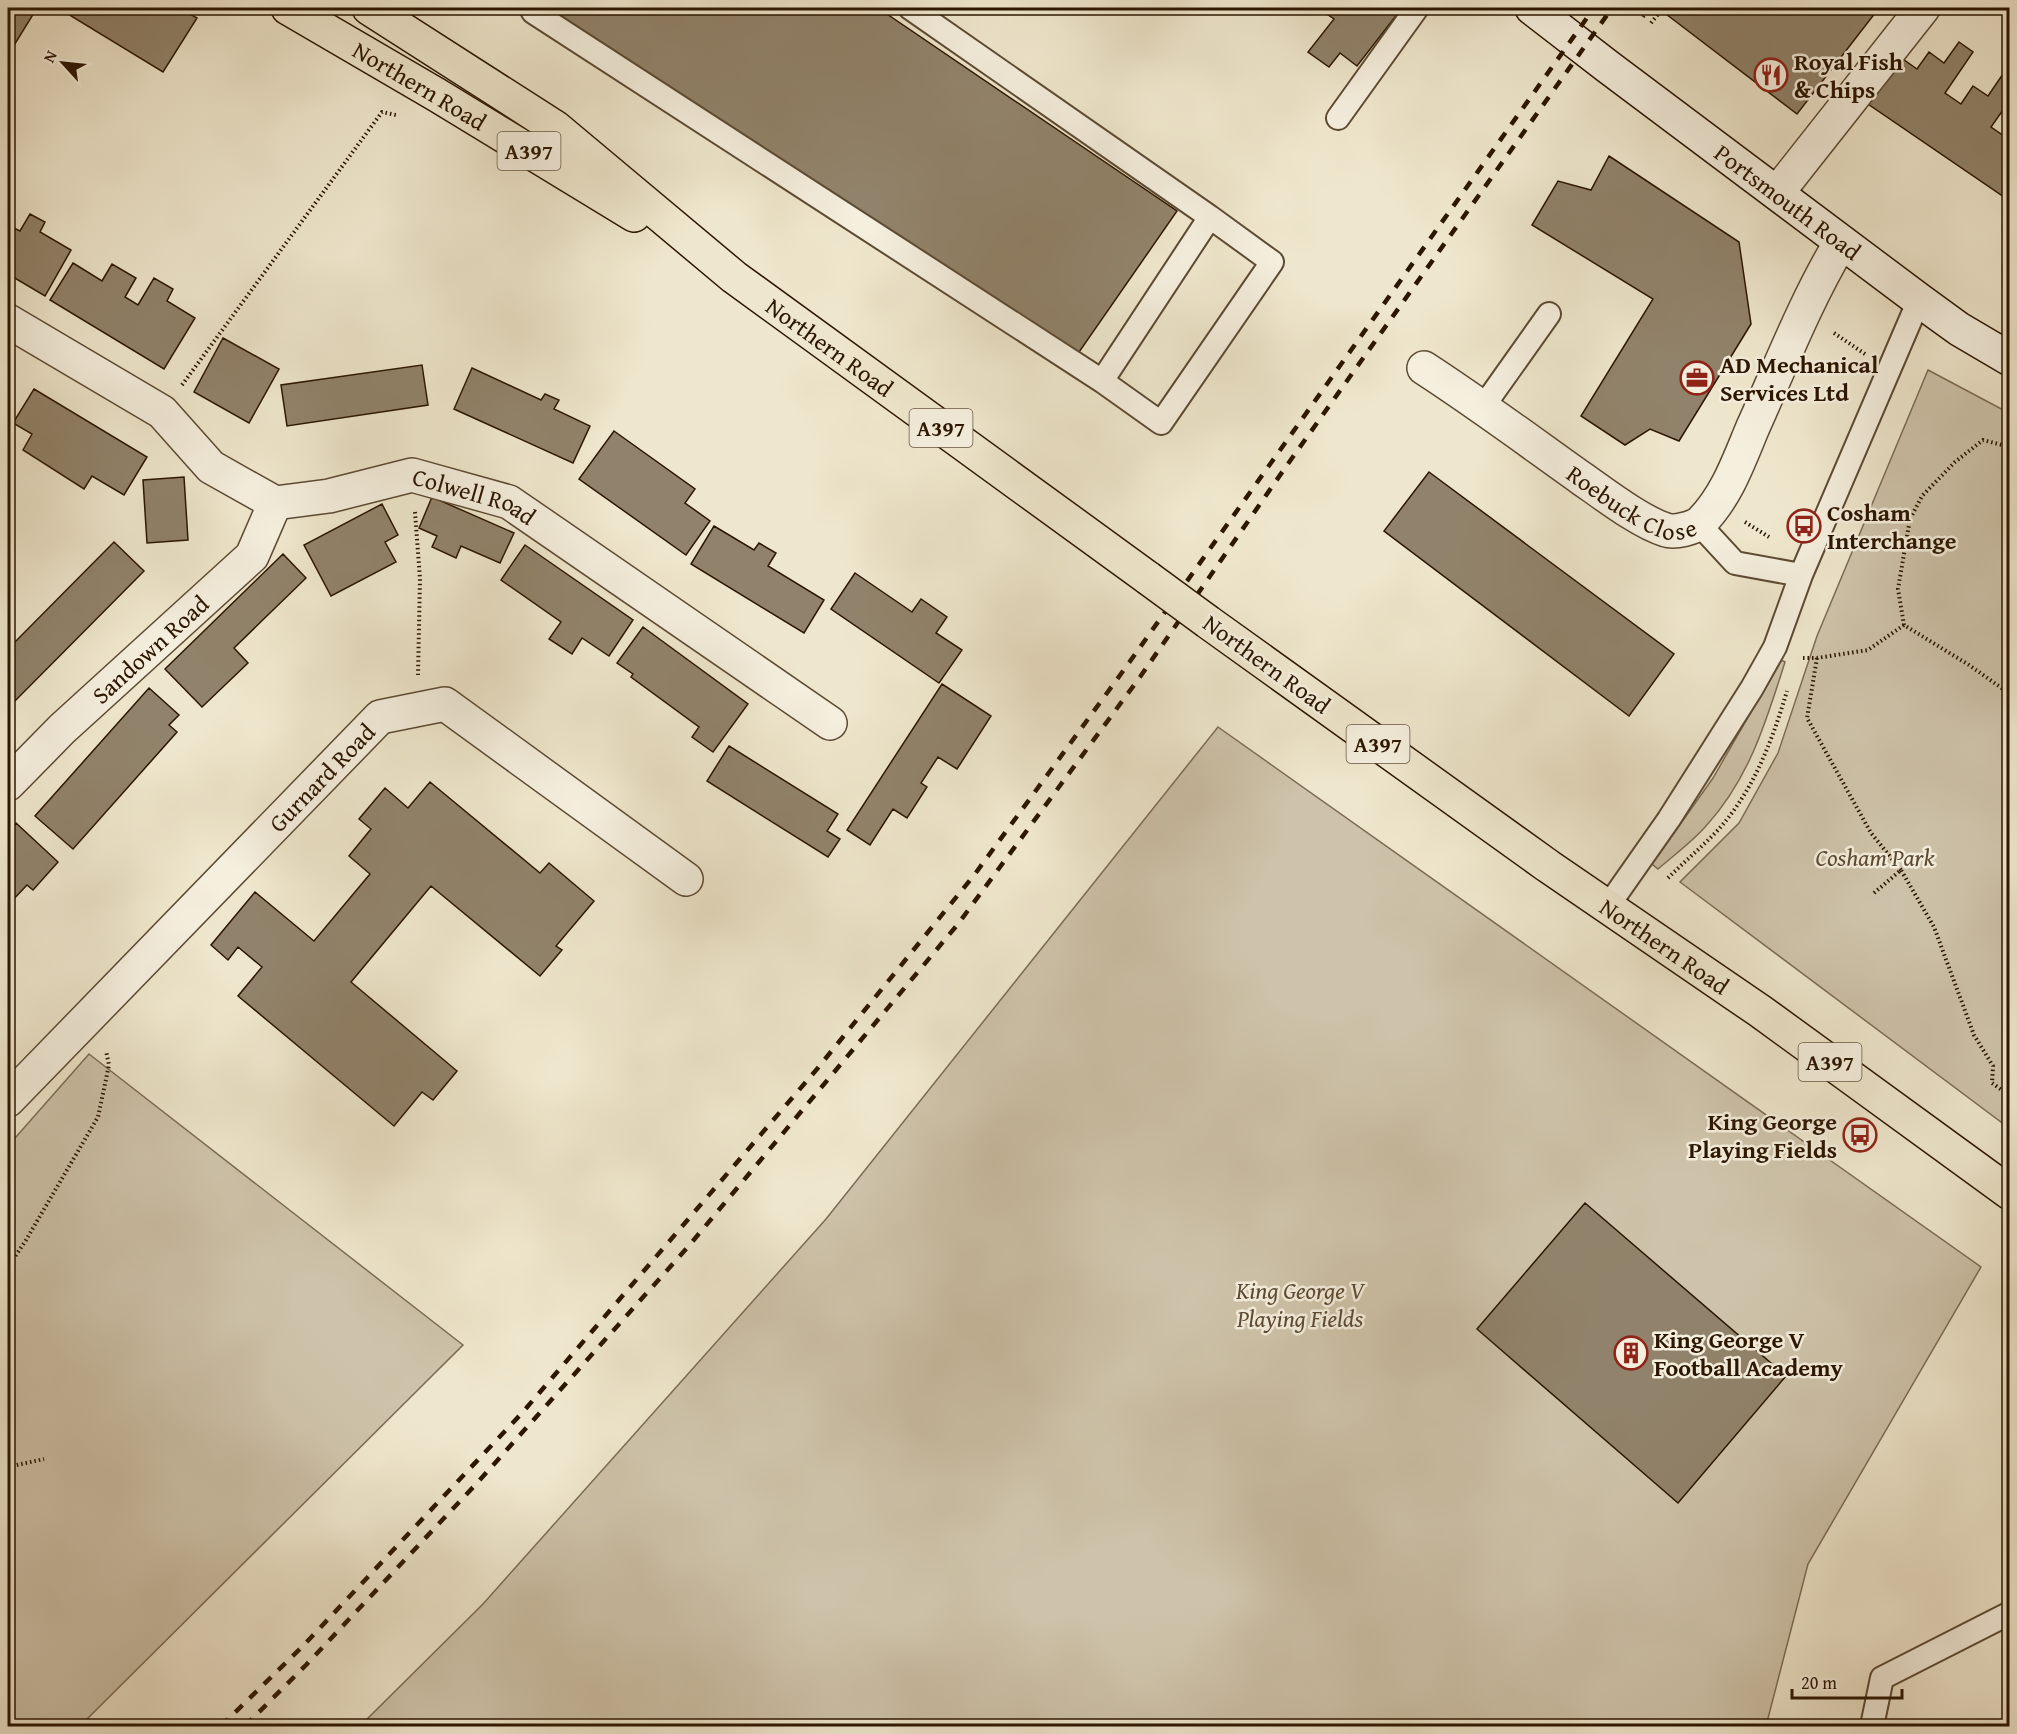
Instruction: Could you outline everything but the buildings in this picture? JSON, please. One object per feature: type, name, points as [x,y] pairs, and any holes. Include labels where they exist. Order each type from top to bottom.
[{"type":"main road","name":"Northern Road","points":[[288,8],[437,95],[734,277]]},
{"type":"main road","name":"Northern Road","points":[[369,8],[556,128],[734,277],[1208,622],[1760,1011],[2010,1193]]},
{"type":"street","name":"Portsmouth Road","points":[[1532,8],[1919,300],[1959,329],[2010,358]]},
{"type":"street","points":[[1777,193],[1923,8]]},
{"type":"street","name":"Roebuck Close","points":[[1424,368],[1645,520],[1668,531],[1680,530],[1699,524],[1724,492],[1804,312],[1828,262],[1841,242]]},
{"type":"street","points":[[8,324],[162,412],[211,467],[275,503]]},
{"type":"street","name":"Colwell Road","points":[[275,503],[329,496],[412,475],[509,502],[830,723]]},
{"type":"street","name":"Sandown Road","points":[[8,784],[62,729],[252,556],[275,503]]},
{"type":"street","name":"Gurnard Road","points":[[8,1100],[380,717],[445,704],[686,879]]},
{"type":"lane","points":[[531,8],[533,12],[1102,381],[1161,423],[1272,262],[910,8]]},
{"type":"lane","points":[[1338,118],[1417,8]]},
{"type":"lane","points":[[1102,381],[1210,217]]},
{"type":"lane","points":[[1608,906],[1669,819],[1752,688],[1775,647],[1801,575],[1919,300]]},
{"type":"lane","points":[[1483,407],[1548,314]]},
{"type":"lane","points":[[1699,524],[1735,563],[1801,575]]},
{"type":"lane","points":[[1872,1726],[1882,1678],[2010,1613]]},
{"type":"path","points":[[1643,17],[1649,8]]},
{"type":"path","points":[[1651,23],[1663,8]]},
{"type":"path","points":[[162,412],[382,112],[402,115]]},
{"type":"path","points":[[1834,332],[1867,355]]},
{"type":"path","points":[[2010,437],[2008,446],[1983,440],[1955,462],[1922,496],[1910,519],[1898,589],[1905,625],[1970,664],[2010,694]]},
{"type":"path","points":[[412,475],[420,579],[417,709]]},
{"type":"path","points":[[1738,517],[1776,541]]},
{"type":"path","points":[[1797,658],[1817,658],[1868,650],[1905,625]]},
{"type":"path","points":[[1817,658],[1808,718],[1871,833],[1901,870],[1934,927],[1974,1035],[1993,1066],[1992,1083],[2010,1096]]},
{"type":"path","points":[[1662,883],[1718,830],[1736,807],[1758,771],[1776,728],[1788,688]]},
{"type":"path","points":[[1874,893],[1901,870]]},
{"type":"path","points":[[8,1267],[32,1231],[98,1117],[109,1065],[98,1006]]},
{"type":"path","points":[[8,1467],[44,1459]]},
{"type":"green space","name":"Cosham Park","points":[[1928,370],[2009,413],[2009,1128],[1680,882],[1739,823],[1778,753],[1817,636]]},
{"type":"green space","points":[[1781,660],[1785,662],[1763,728],[1734,789],[1701,832],[1658,869],[1652,864],[1713,778]]},
{"type":"green space","name":"King George V Playing Fields","points":[[1218,727],[1981,1267],[1808,1564],[1766,1726],[360,1726],[483,1604],[826,1219]]},
{"type":"green space","points":[[89,1054],[463,1345],[80,1726],[8,1726],[8,1146]]},
{"type":"railway","points":[[221,1726],[302,1647],[522,1413],[817,1069],[975,874],[1126,667],[1594,8]]},
{"type":"railway","points":[[245,1726],[306,1665],[478,1482],[687,1248],[958,924],[1140,677],[1285,468],[1612,8]]},
{"type":"place","name":"Royal Fish & Chips","points":[[1771,75]]},
{"type":"place","name":"AD Mechanical Services Ltd","points":[[1697,378]]},
{"type":"place","name":"Cosham Interchange","points":[[1804,526]]},
{"type":"place","name":"King George Playing Fields","points":[[1860,1135]]},
{"type":"place","name":"King George V Football Academy","points":[[1631,1353]]}]
